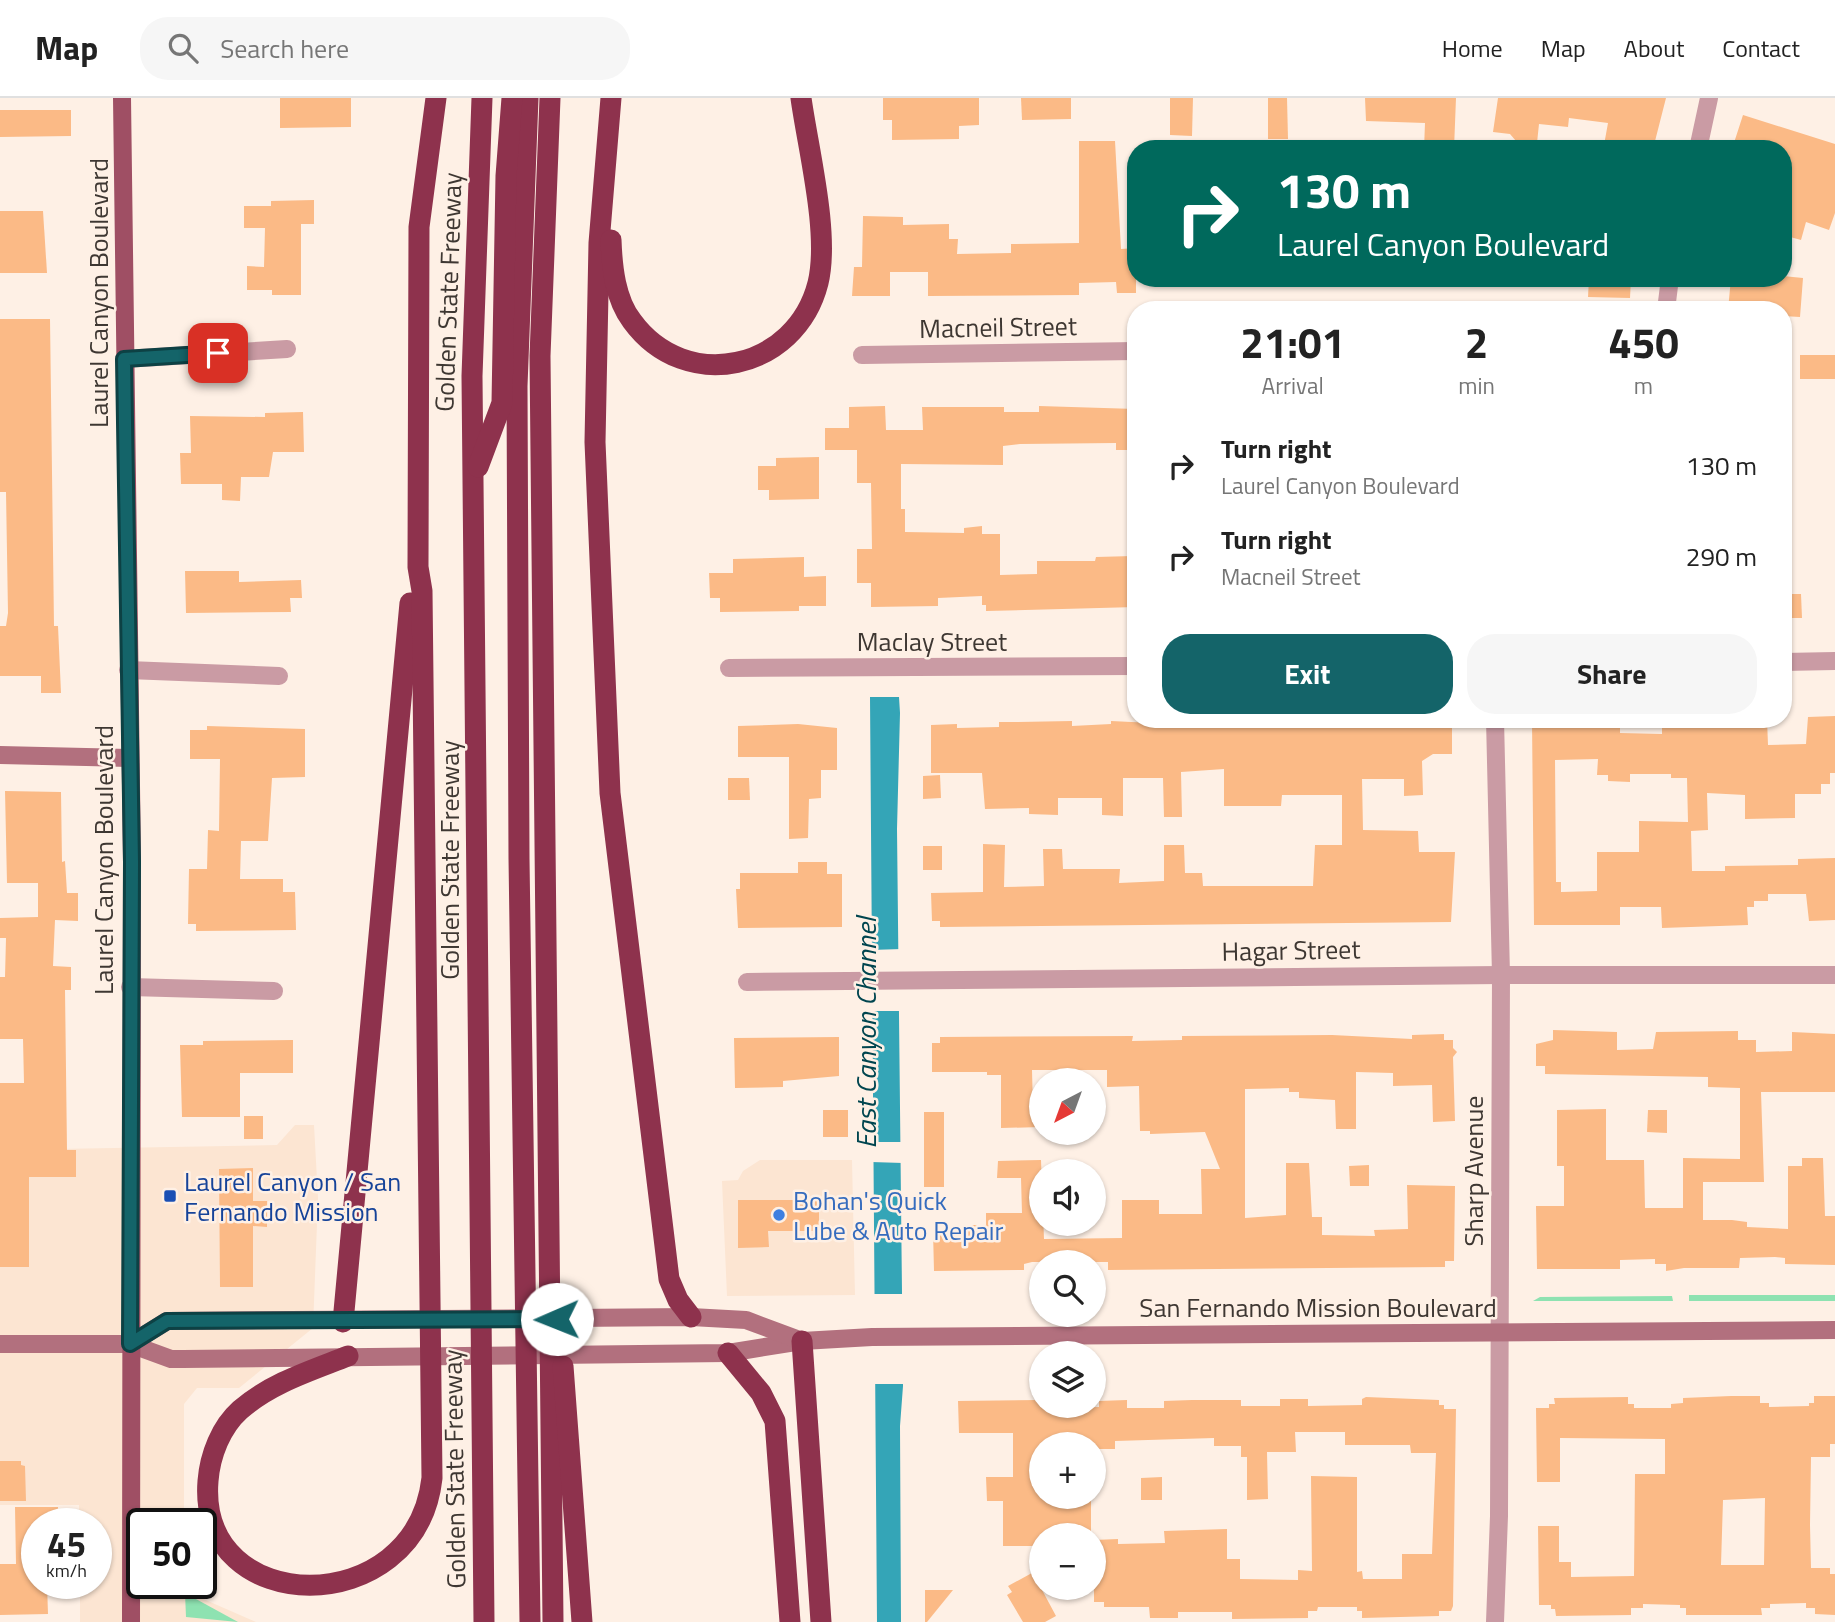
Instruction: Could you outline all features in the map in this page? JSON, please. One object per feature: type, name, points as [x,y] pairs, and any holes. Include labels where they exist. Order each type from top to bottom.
[{"type":"highway","points":[[348,1356],[278,1383],[256,1397],[225,1428],[209,1470],[209,1512],[224,1548],[250,1574],[286,1594],[323,1599],[366,1588],[386,1575],[401,1562],[424,1524],[431,1490],[422,592],[418,567],[419,227],[436,98]]},
{"type":"highway","name":"Golden State Freeway","points":[[482,98],[472,376],[478,1260],[484,1622]]},
{"type":"highway","points":[[473,479],[502,403],[506,176],[512,98]]},
{"type":"highway","points":[[528,98],[517,386],[519,858],[527,1266],[530,1622]]},
{"type":"highway","points":[[550,98],[540,369],[551,1265],[560,1425],[582,1622]]},
{"type":"highway","points":[[611,98],[607,175],[599,243],[595,442],[610,793],[669,1279],[678,1300],[691,1317]]},
{"type":"highway","points":[[607,175],[611,255],[618,294],[630,320],[646,337],[670,354],[692,362],[716,366],[759,356],[782,343],[800,321],[818,283],[821,235],[801,98]]},
{"type":"highway","points":[[343,1322],[395,745],[412,590],[418,567]]},
{"type":"highway","points":[[802,1341],[821,1622]]},
{"type":"highway","points":[[728,1353],[761,1392],[775,1421],[790,1622]]},
{"type":"highway","points":[[553,1622],[560,1425]]},
{"type":"main road","name":"Laurel Canyon Boulevard","points":[[122,98],[129,758],[131,1622]]},
{"type":"main road","points":[[0,755],[129,758]]},
{"type":"main road","name":"San Fernando Mission Boulevard","points":[[130,1344],[167,1321],[343,1322],[691,1317],[746,1320],[802,1341]]},
{"type":"main road","name":"San Fernando Mission Boulevard","points":[[0,1344],[130,1344],[171,1359],[728,1353],[802,1341],[872,1337],[1835,1331]]},
{"type":"street","points":[[1700,140],[1709,98]]},
{"type":"street","points":[[124,359],[287,349]]},
{"type":"street","name":"Macneil Street","points":[[862,355],[1127,351]]},
{"type":"street","points":[[1792,662],[1835,662]]},
{"type":"street","name":"Maclay Street","points":[[729,668],[1127,666]]},
{"type":"street","points":[[128,670],[279,676]]},
{"type":"street","name":"Sharp Avenue","points":[[1494,728],[1501,975],[1499,1516],[1495,1622]]},
{"type":"street","name":"Hagar Street","points":[[747,982],[1501,975],[1835,975]]},
{"type":"street","points":[[130,987],[274,991]]},
{"type":"shaded area","points":[[295,1125],[314,1125],[318,1198],[313,1328],[239,1388],[197,1388],[184,1404],[184,1508],[126,1508],[126,1599],[203,1599],[256,1622],[80,1622],[80,1599],[112,1599],[112,1508],[79,1508],[79,1505],[0,1505],[0,1150],[277,1145]]},
{"type":"shaded area","points":[[760,1160],[852,1160],[855,1295],[727,1296],[722,1181],[738,1180],[743,1171]]},
{"type":"green space","points":[[1689,1295],[1835,1295],[1835,1301],[1689,1301]]},
{"type":"green space","points":[[1672,1296],[1673,1301],[1533,1301],[1540,1297]]},
{"type":"green space","points":[[185,1599],[196,1599],[238,1622],[186,1617]]},
{"type":"water","points":[[870,697],[899,697],[900,713],[897,829],[903,1386],[900,1426],[901,1622],[877,1622]]},
{"type":"pier","points":[[902,949],[902,1011],[870,1011],[870,950]]},
{"type":"pier","points":[[871,1142],[903,1142],[903,1163],[871,1162]]},
{"type":"pier","points":[[872,1294],[904,1294],[904,1384],[872,1384]]},
{"type":"building","points":[[280,98],[351,98],[351,127],[280,128]]},
{"type":"building","points":[[883,98],[979,98],[979,125],[959,126],[959,139],[892,140],[892,120],[883,120]]},
{"type":"building","points":[[1021,98],[1071,98],[1071,119],[1022,120]]},
{"type":"building","points":[[1170,98],[1193,98],[1192,136],[1170,135]]},
{"type":"building","points":[[1268,98],[1287,98],[1288,139],[1268,139]]},
{"type":"building","points":[[1365,98],[1456,98],[1454,140],[1424,140],[1425,123],[1366,121]]},
{"type":"building","points":[[1498,98],[1666,98],[1655,140],[1605,140],[1608,123],[1569,118],[1568,127],[1539,124],[1537,140],[1515,140],[1510,134],[1493,132]]},
{"type":"building","points":[[0,110],[71,110],[71,136],[0,137]]},
{"type":"building","points":[[1743,115],[1835,144],[1835,213],[1829,230],[1806,222],[1801,240],[1792,238],[1792,140],[1735,140]]},
{"type":"building","points":[[1079,141],[1115,141],[1121,249],[1127,249],[1127,287],[1136,287],[1136,293],[1117,293],[1116,282],[1079,283],[1079,295],[928,296],[928,272],[890,272],[890,296],[852,296],[854,267],[862,267],[863,216],[903,217],[903,225],[949,224],[949,239],[958,239],[957,254],[1011,253],[1011,244],[1079,243]]},
{"type":"building","points":[[314,200],[314,224],[301,224],[301,295],[272,295],[272,290],[247,290],[247,266],[264,267],[265,228],[244,228],[244,206],[271,206],[271,201]]},
{"type":"building","points":[[0,211],[43,211],[47,273],[0,273]]},
{"type":"building","points":[[1792,277],[1803,278],[1800,317],[1792,317],[1792,301],[1729,301],[1730,287],[1792,287]]},
{"type":"building","points":[[1589,287],[1631,287],[1630,298],[1588,297]]},
{"type":"building","points":[[0,319],[50,319],[54,626],[58,626],[61,693],[41,693],[41,676],[0,676],[0,626],[6,626],[8,613],[6,492],[0,492]]},
{"type":"building","points":[[1800,355],[1835,355],[1835,379],[1800,379]]},
{"type":"building","points":[[885,406],[886,430],[923,430],[922,407],[1004,407],[1004,412],[1039,412],[1039,406],[1127,409],[1127,450],[1116,450],[1116,443],[1020,444],[1003,446],[1003,465],[901,464],[901,509],[905,509],[905,532],[964,533],[964,528],[982,526],[982,534],[1000,534],[1000,575],[1037,574],[1037,561],[1095,561],[1096,557],[1127,556],[1127,607],[986,611],[986,605],[982,605],[982,596],[938,598],[938,606],[871,607],[871,583],[857,583],[857,549],[872,549],[871,483],[857,483],[857,450],[825,450],[825,428],[849,428],[849,407]]},
{"type":"building","points":[[303,412],[304,452],[273,452],[269,477],[241,477],[240,501],[222,500],[222,484],[181,484],[180,453],[191,453],[190,416],[265,417],[265,413]]},
{"type":"building","points":[[819,457],[819,499],[769,500],[769,490],[758,490],[758,466],[776,466],[776,458]]},
{"type":"building","points":[[804,557],[804,577],[826,576],[826,606],[799,606],[799,611],[720,612],[720,598],[710,598],[709,573],[733,573],[733,559]]},
{"type":"building","points":[[185,571],[239,571],[239,582],[301,580],[302,598],[290,598],[291,612],[186,613]]},
{"type":"building","points":[[1792,594],[1801,594],[1802,618],[1792,618]]},
{"type":"building","points":[[1835,716],[1835,773],[1830,773],[1830,784],[1821,784],[1821,794],[1795,794],[1795,818],[1745,819],[1745,795],[1707,793],[1708,830],[1691,831],[1692,871],[1725,871],[1725,866],[1798,865],[1798,859],[1835,858],[1835,920],[1809,921],[1806,894],[1768,894],[1768,901],[1754,901],[1754,907],[1747,907],[1748,925],[1662,928],[1661,907],[1620,907],[1620,925],[1534,925],[1532,728],[1620,728],[1620,733],[1662,734],[1662,728],[1767,728],[1768,745],[1806,744],[1808,717]],"holes":[[[1598,759],[1597,775],[1608,775],[1608,781],[1630,782],[1630,774],[1671,774],[1671,778],[1687,778],[1688,822],[1639,821],[1639,852],[1597,852],[1597,891],[1561,892],[1561,882],[1556,882],[1555,760]]]},
{"type":"building","points":[[1072,721],[1072,726],[1111,724],[1111,721],[1127,722],[1127,728],[1452,728],[1452,754],[1433,754],[1422,761],[1423,795],[1404,796],[1404,779],[1362,779],[1363,830],[1418,831],[1419,852],[1455,852],[1451,922],[940,927],[940,921],[932,921],[931,893],[983,892],[983,844],[1005,845],[1004,887],[1044,886],[1043,849],[1062,849],[1063,869],[1120,869],[1119,883],[1164,881],[1164,845],[1184,845],[1185,873],[1202,873],[1203,886],[1313,886],[1315,845],[1342,845],[1342,795],[1282,795],[1281,806],[1224,806],[1224,769],[1181,772],[1182,817],[1164,817],[1163,778],[1123,778],[1123,816],[1102,815],[1102,798],[1058,798],[1058,815],[1029,814],[1029,808],[985,809],[982,773],[931,773],[931,725],[957,724],[957,728],[999,727],[999,722]]},
{"type":"building","points":[[798,724],[837,728],[837,770],[821,770],[821,798],[809,799],[808,838],[789,839],[789,757],[738,757],[738,726]]},
{"type":"building","points":[[207,726],[305,729],[305,777],[272,778],[268,841],[241,841],[240,879],[283,879],[283,892],[295,892],[296,930],[196,931],[196,924],[188,924],[189,869],[207,869],[208,830],[219,831],[220,759],[190,759],[190,730],[207,730]]},
{"type":"building","points":[[940,775],[941,798],[923,799],[923,776]]},
{"type":"building","points":[[728,778],[749,778],[750,800],[728,800]]},
{"type":"building","points":[[5,791],[61,792],[62,862],[65,861],[67,893],[78,893],[78,921],[55,920],[53,966],[71,967],[71,990],[65,990],[67,1150],[76,1150],[76,1177],[29,1177],[29,1267],[0,1267],[0,1083],[24,1083],[23,1039],[0,1039],[0,977],[5,977],[6,938],[0,938],[0,918],[38,917],[38,883],[7,883]]},
{"type":"building","points":[[923,846],[942,846],[942,870],[923,870]]},
{"type":"building","points":[[798,862],[827,862],[827,874],[842,874],[842,927],[738,928],[736,889],[740,889],[740,873],[798,873]]},
{"type":"building","points":[[1553,1030],[1617,1032],[1617,1050],[1653,1049],[1656,1032],[1738,1031],[1738,1040],[1756,1040],[1756,1052],[1792,1051],[1792,1032],[1835,1034],[1835,1092],[1761,1092],[1764,1182],[1703,1182],[1703,1220],[1732,1220],[1747,1222],[1747,1227],[1788,1229],[1788,1166],[1802,1166],[1802,1158],[1823,1158],[1825,1216],[1835,1216],[1835,1265],[1785,1264],[1785,1258],[1775,1257],[1740,1258],[1739,1268],[1684,1268],[1666,1271],[1666,1264],[1655,1264],[1655,1259],[1620,1260],[1620,1269],[1537,1269],[1536,1206],[1564,1206],[1564,1166],[1557,1166],[1557,1110],[1606,1109],[1606,1160],[1644,1160],[1645,1208],[1683,1208],[1683,1158],[1740,1159],[1740,1088],[1708,1087],[1708,1077],[1545,1074],[1545,1066],[1536,1066],[1536,1044],[1553,1040]]},
{"type":"building","points":[[1444,1034],[1444,1040],[1453,1040],[1453,1048],[1457,1052],[1453,1057],[1455,1121],[1433,1122],[1432,1085],[1393,1086],[1393,1073],[1356,1072],[1356,1129],[1336,1129],[1335,1100],[1299,1098],[1299,1092],[1289,1092],[1289,1088],[1245,1089],[1245,1218],[1286,1215],[1286,1163],[1309,1163],[1312,1217],[1322,1217],[1322,1235],[1375,1236],[1374,1230],[1408,1229],[1407,1185],[1455,1186],[1454,1261],[1445,1261],[1445,1267],[1108,1270],[1106,1250],[1029,1250],[1029,1263],[1024,1264],[1024,1270],[934,1271],[933,1231],[960,1231],[964,1225],[986,1225],[986,1213],[1022,1213],[1021,1178],[997,1178],[998,1161],[1029,1160],[1029,1236],[1044,1236],[1044,1239],[1122,1238],[1122,1200],[1159,1200],[1159,1214],[1202,1214],[1201,1169],[1220,1169],[1205,1132],[1150,1134],[1150,1131],[1140,1131],[1139,1086],[1107,1087],[1106,1068],[1029,1068],[1029,1127],[1001,1128],[1001,1075],[987,1075],[987,1072],[932,1072],[932,1043],[940,1043],[940,1037],[1133,1036],[1132,1041],[1182,1040],[1182,1036],[1332,1035],[1412,1039],[1412,1035]]},
{"type":"building","points":[[839,1037],[839,1076],[783,1081],[783,1087],[735,1088],[734,1038]]},
{"type":"building","points":[[293,1040],[293,1073],[240,1073],[240,1117],[182,1117],[180,1045],[203,1045],[203,1041]]},
{"type":"building","points":[[823,1110],[848,1110],[848,1137],[823,1137]]},
{"type":"building","points":[[1648,1110],[1667,1110],[1667,1133],[1647,1132]]},
{"type":"building","points":[[924,1112],[944,1112],[944,1187],[924,1187]]},
{"type":"building","points":[[244,1116],[263,1116],[263,1139],[244,1139]]},
{"type":"building","points":[[1369,1165],[1369,1186],[1350,1186],[1349,1166]]},
{"type":"building","points":[[253,1168],[253,1201],[267,1201],[267,1227],[253,1226],[253,1287],[220,1287],[219,1169]]},
{"type":"building","name":"Bohan's Quick Lube & Auto Repair","points":[[738,1200],[819,1200],[819,1231],[768,1231],[769,1247],[738,1248]]},
{"type":"building","points":[[1760,1396],[1760,1403],[1769,1403],[1769,1407],[1809,1406],[1809,1403],[1814,1403],[1814,1396],[1835,1396],[1835,1444],[1830,1444],[1830,1457],[1811,1457],[1810,1525],[1811,1568],[1830,1568],[1830,1574],[1835,1574],[1835,1615],[1815,1614],[1815,1608],[1806,1608],[1806,1603],[1770,1604],[1770,1608],[1761,1608],[1762,1615],[1686,1615],[1686,1608],[1680,1608],[1680,1605],[1643,1604],[1643,1608],[1631,1608],[1631,1615],[1556,1616],[1551,1605],[1539,1605],[1538,1526],[1559,1526],[1559,1562],[1571,1562],[1571,1577],[1634,1576],[1635,1474],[1665,1474],[1665,1439],[1560,1438],[1560,1482],[1537,1482],[1536,1408],[1549,1408],[1549,1404],[1555,1404],[1554,1398],[1628,1397],[1628,1404],[1634,1404],[1634,1408],[1671,1408],[1671,1404],[1683,1403],[1683,1398]],"holes":[[[1765,1498],[1764,1565],[1721,1565],[1723,1500]]]},
{"type":"building","points":[[1280,1399],[1308,1399],[1308,1406],[1362,1405],[1362,1399],[1439,1400],[1439,1405],[1444,1405],[1444,1409],[1456,1409],[1453,1606],[1451,1611],[1439,1611],[1439,1616],[1362,1618],[1362,1611],[1357,1611],[1357,1607],[1318,1607],[1317,1611],[1308,1611],[1308,1618],[1232,1619],[1232,1612],[1178,1612],[1178,1618],[1150,1618],[1149,1607],[1104,1607],[1104,1602],[1094,1602],[1106,1600],[1106,1540],[1118,1539],[1118,1544],[1165,1543],[1164,1531],[1227,1529],[1227,1559],[1240,1559],[1240,1579],[1298,1580],[1298,1570],[1312,1571],[1311,1476],[1357,1477],[1357,1572],[1362,1571],[1363,1579],[1402,1579],[1402,1554],[1432,1554],[1436,1453],[1411,1453],[1410,1445],[1345,1445],[1345,1432],[1295,1432],[1296,1452],[1267,1452],[1268,1499],[1247,1500],[1247,1457],[1241,1457],[1241,1446],[1214,1446],[1214,1438],[1115,1441],[1115,1449],[1106,1449],[1106,1432],[1029,1432],[1029,1509],[1091,1509],[1091,1523],[1029,1523],[1029,1546],[1003,1546],[1003,1501],[987,1501],[986,1477],[1013,1477],[1013,1433],[959,1433],[958,1401],[1029,1400],[1029,1418],[1106,1418],[1106,1401],[1127,1400],[1127,1408],[1164,1408],[1164,1401],[1241,1400],[1241,1406],[1280,1406]]},
{"type":"building","points":[[0,1461],[21,1461],[21,1465],[25,1466],[26,1501],[0,1501]]},
{"type":"building","points":[[1162,1477],[1162,1500],[1141,1500],[1141,1478]]},
{"type":"building","points":[[15,1507],[58,1507],[21,1508],[21,1599],[48,1599],[48,1614],[0,1615],[0,1564],[16,1564]]},
{"type":"building","points":[[1029,1575],[1029,1600],[1047,1600],[1056,1616],[1045,1622],[1023,1622],[1007,1595],[1012,1592],[1008,1586]]},
{"type":"building","points":[[925,1590],[953,1590],[927,1622],[925,1622]]},
{"type":"place","name":"Laurel Canyon / San Fernando Mission","points":[[170,1196]]},
{"type":"place","name":"Bohan's Quick Lube & Auto Repair","points":[[779,1215]]},
{"type":"route","points":[[218,353],[124,359],[132,862],[130,1344],[167,1321],[557,1319]]},
{"type":"water label","name":"East Canyon Channel","points":[[865,1033]]}]
